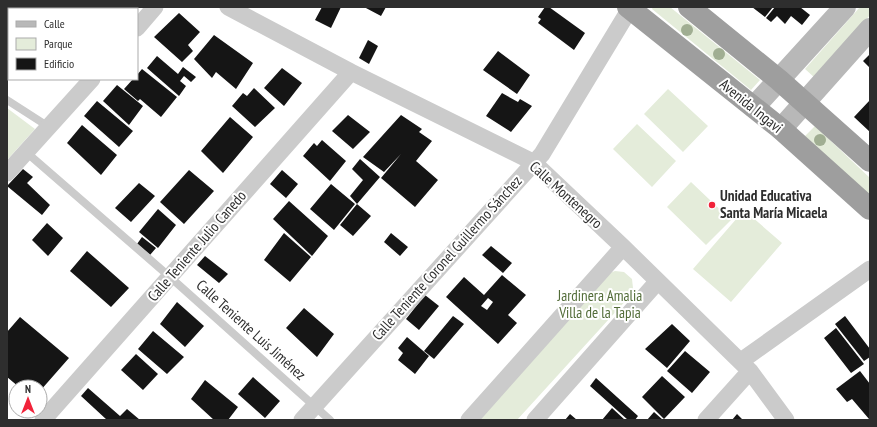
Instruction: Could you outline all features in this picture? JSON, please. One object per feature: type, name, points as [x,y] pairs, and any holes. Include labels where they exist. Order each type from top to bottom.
[{"type":"highway","name":"Avenida Ingavi","points":[[630,7],[781,129],[870,209]]},
{"type":"highway","points":[[689,7],[805,102],[870,161]]},
{"type":"main road","points":[[754,107],[845,7]]},
{"type":"main road","points":[[781,129],[870,29]]},
{"type":"street","points":[[138,27],[155,7]]},
{"type":"street","name":"Calle Montenegro","points":[[228,7],[351,72],[533,162],[745,366],[786,420]]},
{"type":"street","name":"Calle Teniente Coronel Guillermo Sánchez","points":[[302,420],[533,162],[542,154],[630,7]]},
{"type":"street","name":"Calle Teniente Julio Canedo","points":[[43,420],[351,72]]},
{"type":"street","points":[[7,173],[91,80]]},
{"type":"street","points":[[469,420],[623,247]]},
{"type":"street","points":[[706,420],[745,366],[870,269]]},
{"type":"street","points":[[535,420],[658,281]]},
{"type":"lane","points":[[7,100],[49,127]]},
{"type":"lane","name":"Calle Teniente Luis Jiménez","points":[[26,152],[170,277],[330,420]]},
{"type":"green space","points":[[653,7],[670,7],[760,80],[751,90],[652,9]]},
{"type":"green space","points":[[860,7],[870,7],[870,15],[815,78],[805,69]]},
{"type":"green space","points":[[668,89],[708,126],[683,152],[644,114]]},
{"type":"green space","points":[[7,108],[35,129],[7,160]]},
{"type":"green space","points":[[637,124],[676,161],[652,187],[613,149]]},
{"type":"green space","points":[[815,126],[870,178],[870,197],[805,136]]},
{"type":"green space","points":[[691,182],[731,220],[706,245],[667,207]]},
{"type":"green space","points":[[744,210],[782,243],[731,302],[693,269]]},
{"type":"green space","name":"Jardinera Amalia Villa de la Tapia","points":[[615,271],[624,272],[632,279],[633,288],[630,296],[517,420],[477,420],[605,275]]},
{"type":"building","points":[[322,7],[341,7],[331,28],[315,20]]},
{"type":"building","points":[[364,7],[386,7],[381,16]]},
{"type":"building","points":[[545,7],[549,7],[585,33],[574,50],[538,23],[541,19],[538,17]]},
{"type":"building","points":[[752,7],[773,7],[765,17]]},
{"type":"building","points":[[775,7],[800,7],[810,15],[802,25],[791,16],[785,24],[777,16],[771,22],[766,18]]},
{"type":"building","points":[[179,13],[200,32],[188,45],[193,51],[182,62],[154,37]]},
{"type":"building","points":[[214,35],[253,63],[236,89],[216,72],[212,78],[194,59]]},
{"type":"building","points":[[368,40],[378,46],[369,64],[359,58]]},
{"type":"building","points":[[498,51],[530,75],[517,94],[483,70]]},
{"type":"building","points":[[870,54],[870,68],[863,61]]},
{"type":"building","points":[[157,56],[178,74],[183,67],[196,77],[191,82],[184,76],[180,81],[186,86],[179,96],[147,68]]},
{"type":"building","points":[[282,68],[302,83],[284,106],[264,88]]},
{"type":"building","points":[[142,69],[177,97],[161,117],[140,99],[138,101],[124,89],[132,80],[138,80],[138,74]]},
{"type":"building","points":[[117,85],[143,106],[129,125],[103,101]]},
{"type":"building","points":[[254,88],[275,108],[255,127],[232,106],[243,93],[247,96]]},
{"type":"building","points":[[502,93],[518,102],[520,99],[532,106],[511,132],[486,116]]},
{"type":"building","points":[[870,100],[870,132],[854,117]]},
{"type":"building","points":[[97,101],[133,131],[119,147],[84,116]]},
{"type":"building","points":[[348,115],[370,132],[353,149],[332,131]]},
{"type":"building","points":[[401,115],[422,129],[419,132],[432,141],[416,161],[438,180],[415,207],[381,178],[401,154],[384,172],[363,157]]},
{"type":"building","points":[[230,117],[253,137],[223,173],[201,151]]},
{"type":"building","points":[[82,125],[117,155],[101,175],[67,143]]},
{"type":"building","points":[[322,140],[346,161],[330,181],[303,156],[314,143],[317,146]]},
{"type":"building","points":[[360,159],[380,177],[357,204],[350,196],[363,180],[352,169]]},
{"type":"building","points":[[23,169],[33,177],[27,183],[50,205],[42,215],[7,186]]},
{"type":"building","points":[[189,170],[214,191],[184,224],[160,202]]},
{"type":"building","points":[[282,170],[298,184],[286,198],[270,184]]},
{"type":"building","points":[[139,183],[155,196],[131,222],[115,208]]},
{"type":"building","points":[[331,184],[355,204],[334,230],[310,209]]},
{"type":"building","points":[[289,201],[328,236],[312,256],[273,219]]},
{"type":"building","points":[[357,204],[371,216],[353,236],[340,225]]},
{"type":"building","points":[[158,209],[176,225],[158,248],[139,232]]},
{"type":"building","points":[[47,223],[63,238],[48,256],[32,240]]},
{"type":"building","points":[[284,233],[311,257],[290,282],[264,260]]},
{"type":"building","points":[[391,233],[408,247],[400,256],[384,242]]},
{"type":"building","points":[[142,237],[156,248],[150,255],[137,244]]},
{"type":"building","points":[[491,246],[512,263],[503,273],[482,255]]},
{"type":"building","points":[[87,251],[129,288],[111,307],[70,271]]},
{"type":"building","points":[[205,256],[228,274],[219,283],[197,265]]},
{"type":"building","points":[[502,275],[526,295],[508,315],[517,323],[498,344],[446,297],[464,277],[484,295]],"holes":[[[488,298],[493,302],[487,310],[481,306]]]},
{"type":"building","points":[[425,295],[439,306],[419,330],[406,319]]},
{"type":"building","points":[[177,302],[204,326],[185,347],[160,324]]},
{"type":"building","points":[[304,308],[334,334],[317,357],[286,328]]},
{"type":"building","points":[[453,316],[464,324],[434,359],[424,351]]},
{"type":"building","points":[[845,316],[870,349],[870,357],[864,361],[835,324]]},
{"type":"building","points":[[20,317],[69,358],[48,382],[48,379],[9,379],[7,377],[7,332]]},
{"type":"building","points":[[672,324],[690,341],[667,368],[645,349]]},
{"type":"building","points":[[836,328],[864,364],[851,373],[824,338]]},
{"type":"building","points":[[153,331],[184,357],[167,374],[138,349]]},
{"type":"building","points":[[407,337],[429,356],[415,374],[398,360],[403,353],[398,348]]},
{"type":"building","points":[[685,351],[710,372],[692,393],[667,371]]},
{"type":"building","points":[[136,354],[158,374],[143,390],[121,370]]},
{"type":"building","points":[[860,371],[870,384],[869,419],[852,399],[847,402],[836,389]]},
{"type":"building","points":[[662,376],[685,397],[664,419],[642,397]]},
{"type":"building","points":[[253,377],[280,401],[265,418],[238,394]]},
{"type":"building","points":[[596,378],[638,416],[635,420],[628,420],[590,386]]},
{"type":"building","points":[[205,380],[238,407],[228,420],[214,420],[191,399]]},
{"type":"building","points":[[88,388],[120,416],[127,409],[140,420],[107,420],[81,396]]},
{"type":"building","points":[[612,408],[625,420],[602,420]]},
{"type":"building","points":[[654,412],[663,420],[647,420]]},
{"type":"building","points":[[570,414],[577,420],[565,420]]},
{"type":"building","points":[[737,414],[743,420],[732,420]]},
{"type":"place","name":"Unidad Educativa Santa María Micaela","points":[[712,205]]}]
